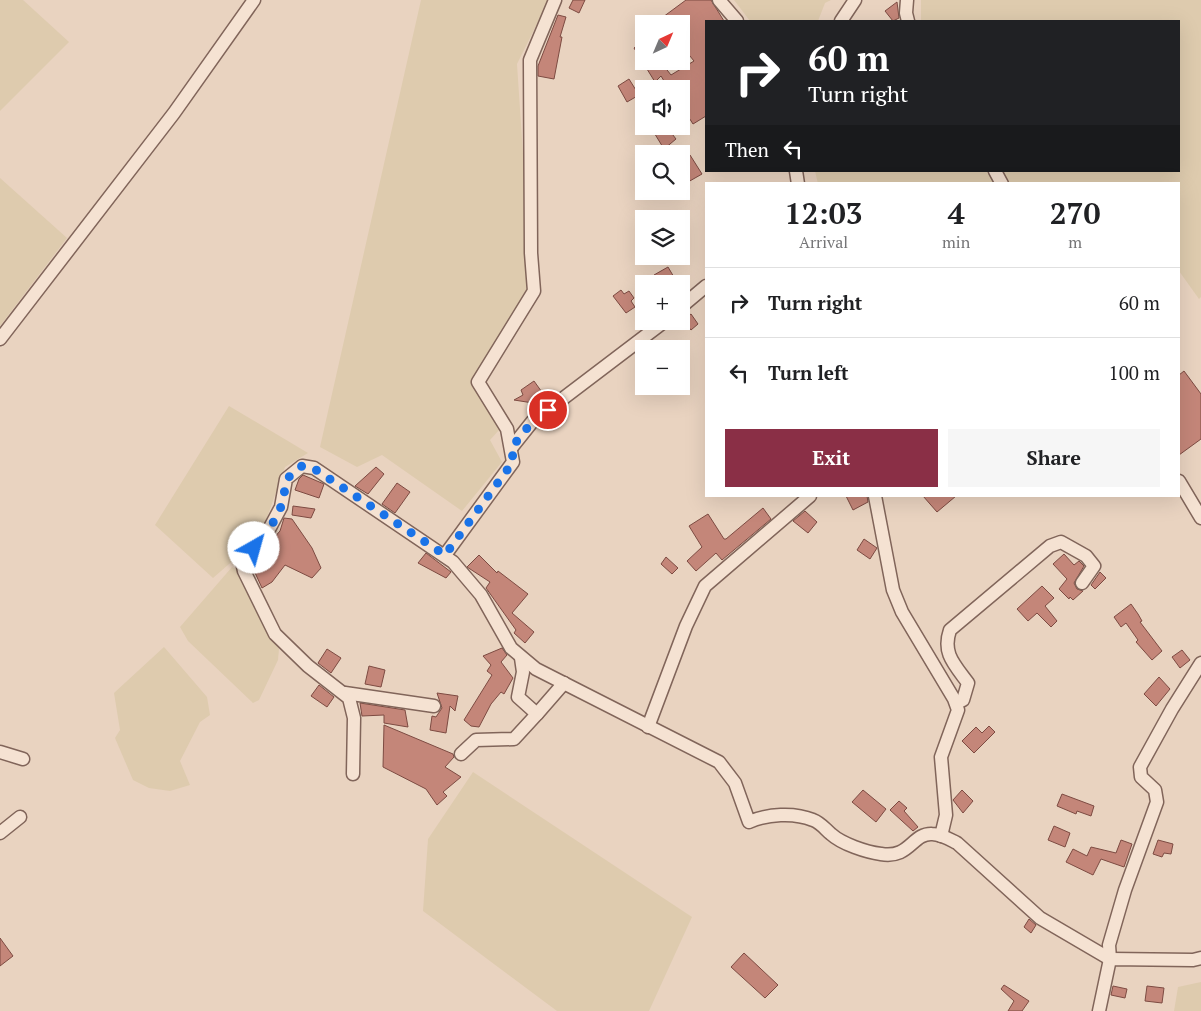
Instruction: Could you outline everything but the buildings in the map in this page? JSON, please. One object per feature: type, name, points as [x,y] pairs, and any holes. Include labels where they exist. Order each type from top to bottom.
[{"type":"street","points":[[0,339],[174,113],[254,0]]},
{"type":"street","points":[[445,555],[513,462],[512,447],[507,429],[478,382],[534,291],[531,253],[530,60],[555,0]]},
{"type":"street","points":[[719,0],[736,20]]},
{"type":"street","points":[[842,20],[855,0]]},
{"type":"street","points":[[907,0],[908,20]]},
{"type":"street","points":[[690,299],[705,287]]},
{"type":"street","points":[[512,447],[532,422],[652,330]]},
{"type":"street","points":[[353,774],[353,707],[345,693],[308,666],[275,634],[244,571],[242,562],[266,535],[281,507],[286,479],[302,466],[310,466],[445,555],[464,573],[481,595],[511,648],[536,669],[724,766],[735,782],[749,822],[762,816],[812,819],[842,841],[895,855],[906,850],[919,838],[930,834],[941,836],[957,843],[1040,918],[1110,959],[1193,960],[1201,958]]},
{"type":"street","points":[[1180,483],[1201,518]]},
{"type":"street","points":[[648,727],[686,626],[705,586],[809,497]]},
{"type":"street","points":[[875,497],[893,590],[902,612],[957,704],[957,716],[941,757],[946,815],[941,836]]},
{"type":"street","points":[[957,704],[963,700],[968,683],[947,650],[946,641],[950,630],[1050,546],[1061,542],[1086,556],[1094,566],[1082,583]]},
{"type":"street","points":[[521,658],[523,672],[518,697],[537,714]]},
{"type":"street","points":[[1098,1011],[1110,959],[1109,946],[1125,890],[1157,802],[1155,790],[1139,773],[1141,762],[1201,663]]},
{"type":"street","points":[[461,754],[476,740],[514,740],[564,683]]},
{"type":"street","points":[[345,693],[434,706]]},
{"type":"street","points":[[0,752],[23,759]]},
{"type":"street","points":[[0,833],[20,817]]},
{"type":"shaded area","points":[[0,0],[23,0],[69,42],[0,111]]},
{"type":"shaded area","points":[[421,0],[549,0],[517,64],[532,289],[472,383],[500,429],[490,440],[502,462],[462,511],[382,455],[357,467],[320,447]]},
{"type":"shaded area","points":[[734,0],[831,0],[825,3],[818,20],[749,20]]},
{"type":"shaded area","points":[[921,0],[1201,0],[1201,297],[1199,299],[1180,272],[1180,182],[818,182],[815,172],[1180,172],[1180,20],[921,20]]},
{"type":"shaded area","points":[[0,178],[67,238],[0,326]]},
{"type":"shaded area","points":[[229,406],[308,453],[285,467],[260,537],[213,578],[155,525]]},
{"type":"shaded area","points":[[232,567],[241,572],[268,632],[279,649],[278,660],[259,700],[253,703],[188,641],[180,627]]},
{"type":"shaded area","points":[[164,647],[207,697],[210,715],[200,722],[180,761],[190,785],[170,791],[149,788],[133,780],[115,738],[120,730],[114,693]]},
{"type":"shaded area","points":[[473,772],[692,917],[649,1011],[557,1011],[423,911],[428,839]]},
{"type":"shaded area","points":[[1201,982],[1201,1011],[1174,1011],[1178,987]]},
{"type":"route","points":[[254,548],[266,535],[281,507],[286,479],[302,466],[310,466],[445,555],[513,462],[512,447],[532,422],[548,410]]}]
